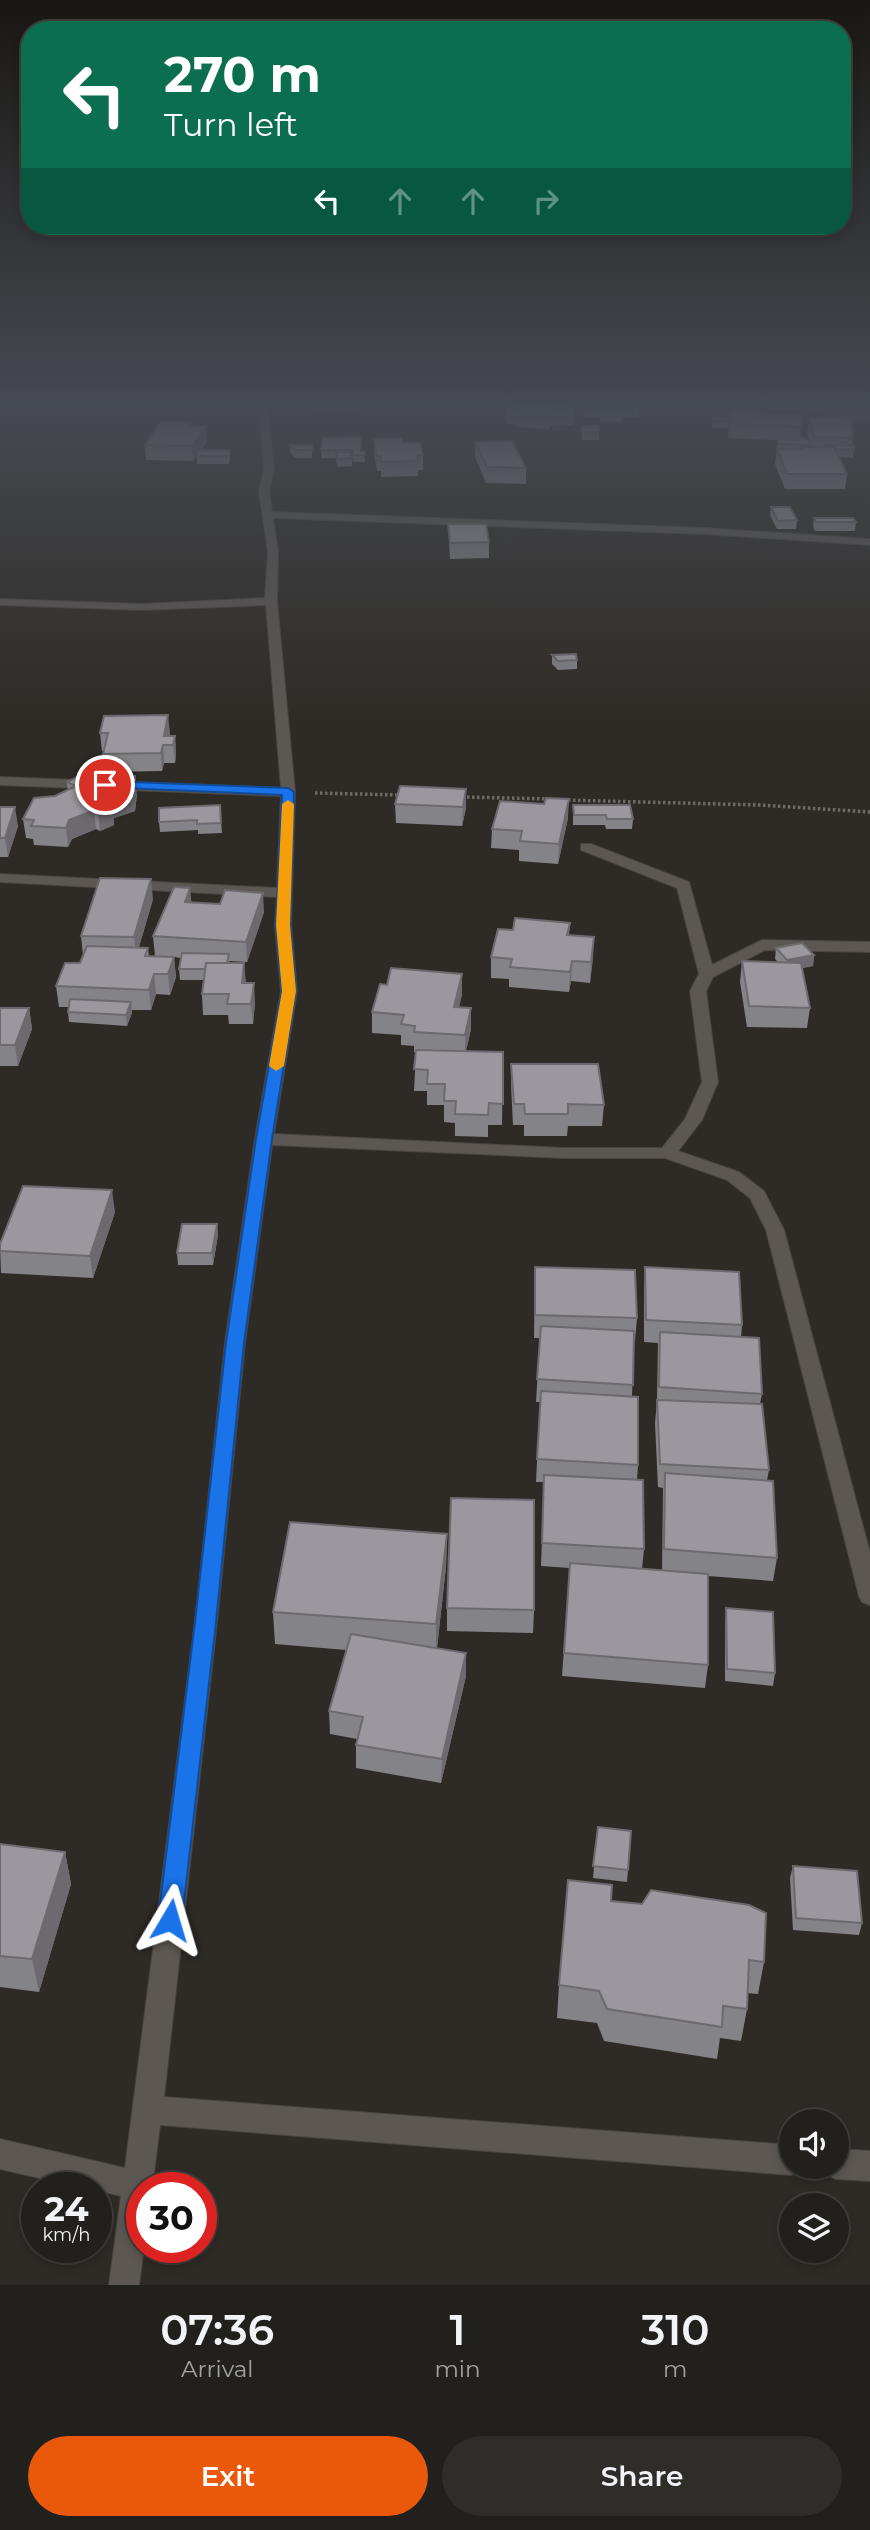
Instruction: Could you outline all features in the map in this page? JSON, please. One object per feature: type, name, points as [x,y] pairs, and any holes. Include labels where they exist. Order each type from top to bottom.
[{"type":"street","points":[[139,2172],[206,1622],[235,1343],[264,1139],[289,991],[283,925],[288,792],[271,601],[273,552],[267,511]]},
{"type":"street","points":[[268,515],[705,531],[870,542]]},
{"type":"street","points":[[0,602],[142,607],[271,601]]},
{"type":"street","points":[[0,781],[288,792]]},
{"type":"street","points":[[586,847],[684,885],[707,974]]},
{"type":"street","points":[[0,878],[286,893]]},
{"type":"street","points":[[667,1153],[693,1120],[710,1082],[698,990],[707,974],[762,945],[870,947]]},
{"type":"street","points":[[264,1139],[564,1153],[667,1153],[733,1176],[758,1195],[775,1230],[870,1596]]},
{"type":"street","points":[[148,2110],[779,2159]]},
{"type":"street","points":[[0,2154],[126,2183]]},
{"type":"street","points":[[849,2165],[870,2166]]},
{"type":"street","points":[[124,2285],[127,2263]]},
{"type":"path","points":[[288,792],[413,796]]},
{"type":"path","points":[[454,797],[759,805],[870,812]]},
{"type":"building","points":[[773,511],[792,511],[797,520],[778,521]]},
{"type":"building","points":[[814,518],[853,518],[856,522],[816,522]]},
{"type":"building","points":[[448,524],[486,524],[489,542],[450,543]]},
{"type":"building","points":[[576,654],[577,660],[558,661],[552,655]]},
{"type":"building","points":[[168,715],[164,736],[175,736],[173,745],[163,745],[161,753],[103,754],[108,733],[100,733],[104,716]]},
{"type":"building","points":[[135,776],[134,792],[111,799],[112,806],[69,820],[66,828],[31,826],[34,820],[23,819],[34,798],[55,796],[76,786],[67,782],[77,777]]},
{"type":"building","points":[[400,786],[466,789],[463,807],[395,804]]},
{"type":"building","points":[[546,798],[569,799],[559,844],[520,841],[522,831],[492,829],[500,801],[544,804]]},
{"type":"building","points":[[220,805],[221,823],[197,824],[197,820],[159,822],[159,808]]},
{"type":"building","points":[[573,805],[630,805],[633,819],[607,819],[606,815],[574,815]]},
{"type":"building","points":[[0,807],[15,807],[5,838],[0,838]]},
{"type":"building","points":[[100,878],[151,879],[134,937],[81,936]]},
{"type":"building","points":[[174,887],[190,888],[185,902],[220,904],[225,890],[263,893],[246,942],[153,936]]},
{"type":"building","points":[[515,918],[570,923],[567,935],[594,937],[591,962],[572,961],[570,972],[510,967],[512,959],[491,957],[498,929],[513,930]]},
{"type":"building","points":[[802,943],[814,955],[787,960],[776,948]]},
{"type":"building","points":[[87,946],[148,948],[145,956],[174,957],[168,974],[154,974],[149,990],[56,986],[65,963],[80,963]]},
{"type":"building","points":[[182,953],[229,954],[227,963],[206,963],[205,969],[179,969]]},
{"type":"building","points":[[742,961],[801,963],[810,1008],[749,1006]]},
{"type":"building","points":[[206,963],[244,963],[242,983],[254,983],[251,1004],[227,1004],[229,994],[202,994]]},
{"type":"building","points":[[391,968],[462,974],[454,1007],[471,1008],[465,1035],[414,1032],[415,1026],[401,1024],[404,1015],[372,1012],[380,984],[387,985]]},
{"type":"building","points":[[70,999],[131,1002],[126,1015],[68,1012]]},
{"type":"building","points":[[0,1008],[29,1008],[15,1045],[0,1045]]},
{"type":"building","points":[[416,1050],[503,1052],[503,1104],[489,1103],[488,1115],[455,1114],[456,1101],[444,1101],[445,1084],[427,1084],[428,1070],[414,1069]]},
{"type":"building","points":[[511,1064],[598,1064],[604,1105],[568,1104],[568,1114],[525,1114],[524,1104],[514,1104]]},
{"type":"building","points":[[23,1186],[112,1190],[90,1256],[0,1251],[0,1244]]},
{"type":"building","points":[[182,1224],[217,1224],[212,1253],[177,1253]]},
{"type":"building","points":[[535,1267],[635,1270],[637,1318],[535,1315]]},
{"type":"building","points":[[645,1267],[739,1272],[742,1325],[646,1320]]},
{"type":"building","points":[[541,1326],[634,1331],[633,1385],[537,1379]]},
{"type":"building","points":[[660,1332],[759,1338],[762,1394],[659,1387]]},
{"type":"building","points":[[541,1391],[638,1397],[638,1465],[537,1459]]},
{"type":"building","points":[[657,1400],[762,1404],[769,1470],[660,1464]]},
{"type":"building","points":[[665,1473],[773,1481],[777,1558],[664,1549]]},
{"type":"building","points":[[544,1475],[643,1480],[644,1549],[542,1543]]},
{"type":"building","points":[[451,1498],[534,1500],[534,1610],[447,1608]]},
{"type":"building","points":[[290,1522],[447,1534],[436,1624],[273,1612]]},
{"type":"building","points":[[570,1563],[708,1574],[708,1665],[564,1653]]},
{"type":"building","points":[[726,1608],[773,1612],[775,1673],[727,1669]]},
{"type":"building","points":[[351,1634],[466,1653],[442,1759],[356,1745],[363,1717],[329,1711]]},
{"type":"building","points":[[598,1827],[631,1831],[628,1870],[593,1866]]},
{"type":"building","points":[[0,1844],[65,1852],[32,1959],[0,1956]]},
{"type":"building","points":[[793,1866],[857,1871],[862,1923],[796,1918]]},
{"type":"building","points":[[568,1880],[612,1885],[611,1901],[642,1904],[651,1890],[749,1905],[766,1913],[764,1962],[749,1960],[747,2009],[723,2006],[722,2027],[607,2009],[599,1991],[559,1985]]},
{"type":"slow traffic","points":[[276,1066],[289,991],[283,925],[288,804]]},
{"type":"route","points":[[105,785],[288,792],[283,925],[289,991],[264,1139],[235,1343],[206,1622],[170,1920]]}]
